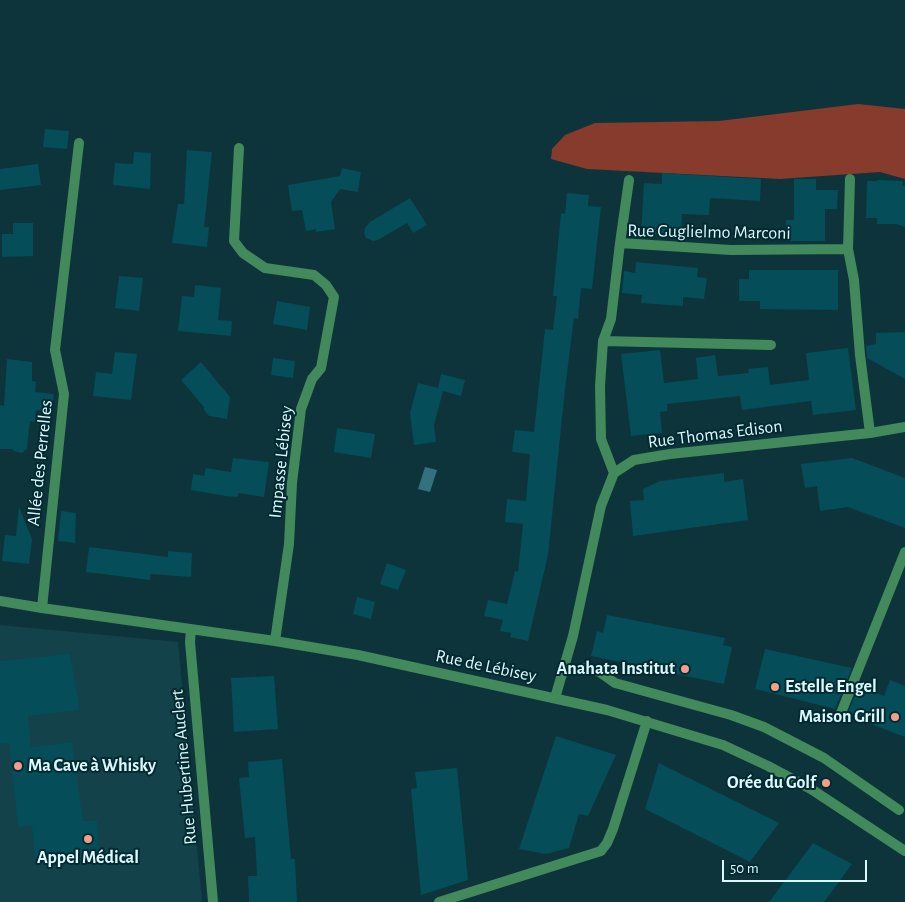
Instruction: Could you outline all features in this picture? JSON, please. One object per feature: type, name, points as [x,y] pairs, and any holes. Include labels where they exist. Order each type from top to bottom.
[{"type":"street","name":"Allée des Perrelles","points":[[42,608],[64,394],[55,350],[78,143]]},
{"type":"street","name":"Impasse Lébisey","points":[[239,148],[234,241],[243,253],[265,268],[314,275],[326,285],[334,298],[321,368],[312,379],[301,409],[292,484],[289,544],[275,641]]},
{"type":"street","points":[[850,179],[848,249],[854,280],[860,355],[870,433]]},
{"type":"street","points":[[620,243],[629,180]]},
{"type":"street","name":"Rue Guglielmo Marconi","points":[[614,473],[601,440],[600,386],[603,342],[611,319],[620,243],[731,250],[848,249]]},
{"type":"street","points":[[603,342],[771,345]]},
{"type":"street","name":"Rue Thomas Edison","points":[[614,473],[634,460],[670,454],[870,433],[905,427]]},
{"type":"street","points":[[555,698],[573,636],[601,506],[614,473]]},
{"type":"street","points":[[841,713],[905,552]]},
{"type":"street","name":"Rue de Lébisey","points":[[0,601],[358,655],[555,698],[647,721],[723,745],[768,766],[811,789],[905,850]]},
{"type":"street","name":"Rue de Lébisey","points":[[0,608],[29,606]]},
{"type":"street","name":"Rue Hubertine Auclert","points":[[191,629],[190,642],[213,902]]},
{"type":"street","points":[[584,668],[598,671],[615,683],[713,710],[764,727],[824,758],[899,810]]},
{"type":"street","points":[[439,902],[601,851],[613,829],[647,721]]},
{"type":"shaded area","points":[[858,104],[905,109],[905,179],[880,172],[780,179],[587,169],[551,159],[552,149],[565,135],[595,123],[719,121]]},
{"type":"shaded area","points":[[425,467],[437,470],[430,492],[418,489]]},
{"type":"shaded area","points":[[0,625],[178,642],[202,902],[0,902]]},
{"type":"building","points":[[45,129],[69,131],[67,149],[43,147]]},
{"type":"building","points":[[187,150],[212,152],[204,227],[209,227],[207,247],[172,243],[178,204],[184,204]]},
{"type":"building","points":[[134,152],[151,153],[150,189],[113,185],[115,163],[133,164]]},
{"type":"building","points":[[38,164],[41,185],[0,190],[0,169]]},
{"type":"building","points":[[342,168],[361,172],[358,192],[340,189],[331,202],[335,229],[316,232],[316,229],[306,231],[302,210],[292,211],[288,185],[340,176]]},
{"type":"building","points":[[662,173],[761,179],[760,201],[710,198],[709,215],[682,214],[681,236],[641,234],[644,183],[662,184]]},
{"type":"building","points":[[794,179],[816,179],[816,190],[838,190],[837,209],[825,209],[825,241],[786,241],[786,220],[794,220]]},
{"type":"building","points":[[867,181],[903,181],[902,186],[905,186],[905,227],[896,224],[877,224],[877,218],[866,218]]},
{"type":"building","points":[[567,193],[589,195],[588,206],[601,207],[592,289],[581,288],[578,319],[574,318],[548,555],[528,641],[510,637],[511,633],[500,631],[503,620],[484,616],[488,600],[507,604],[515,571],[518,572],[523,524],[505,522],[507,499],[526,501],[530,454],[512,452],[515,430],[534,432],[545,329],[553,330],[557,296],[553,296],[561,213],[565,214]]},
{"type":"building","points":[[410,198],[427,225],[413,233],[407,223],[378,240],[373,241],[366,238],[365,228],[370,222]]},
{"type":"building","points":[[13,223],[33,223],[33,256],[2,257],[2,234],[13,234]]},
{"type":"building","points":[[636,262],[698,268],[697,277],[707,278],[704,299],[683,297],[683,306],[641,303],[642,295],[622,293],[624,271],[635,273]]},
{"type":"building","points":[[749,270],[838,270],[838,310],[760,309],[760,301],[739,301],[739,279],[749,279]]},
{"type":"building","points":[[119,276],[143,278],[139,311],[115,308]]},
{"type":"building","points":[[195,285],[221,288],[218,320],[232,321],[231,336],[178,331],[182,296],[194,297]]},
{"type":"building","points":[[277,301],[310,307],[307,330],[273,324]]},
{"type":"building","points":[[905,332],[905,379],[867,358],[866,346],[876,344],[876,333]]},
{"type":"building","points":[[848,348],[856,410],[813,415],[811,401],[742,410],[740,396],[667,404],[667,411],[660,412],[662,433],[631,436],[621,354],[660,350],[664,383],[698,379],[696,358],[715,355],[718,376],[749,373],[748,369],[768,367],[770,385],[809,380],[806,353]]},
{"type":"building","points":[[115,352],[137,354],[131,400],[93,396],[96,372],[112,374]]},
{"type":"building","points":[[273,358],[295,361],[293,378],[271,375]]},
{"type":"building","points":[[7,359],[32,362],[32,381],[36,382],[35,392],[54,394],[52,412],[36,410],[35,422],[30,421],[27,449],[22,453],[12,449],[0,449],[0,405],[4,406]]},
{"type":"building","points":[[201,362],[230,397],[227,419],[209,416],[204,407],[181,380]]},
{"type":"building","points":[[441,374],[465,380],[461,396],[443,391],[434,425],[436,442],[414,445],[410,413],[418,383],[438,388]]},
{"type":"building","points":[[337,428],[375,434],[371,458],[334,452]]},
{"type":"building","points":[[233,458],[269,462],[264,497],[238,493],[238,497],[226,496],[191,490],[193,474],[204,476],[206,468],[231,472]]},
{"type":"building","points":[[852,458],[905,478],[905,528],[848,507],[820,511],[817,486],[805,488],[801,464]]},
{"type":"building","points":[[724,473],[724,482],[743,479],[748,520],[633,536],[630,501],[644,500],[643,489],[660,481]]},
{"type":"building","points":[[19,507],[32,539],[29,564],[2,561],[5,535],[16,536]]},
{"type":"building","points":[[61,511],[76,513],[75,543],[58,541]]},
{"type":"building","points":[[89,547],[168,557],[168,551],[192,553],[191,577],[150,574],[150,580],[86,572]]},
{"type":"building","points":[[387,563],[406,570],[398,590],[380,584]]},
{"type":"building","points":[[357,597],[375,602],[371,619],[353,614]]},
{"type":"building","points":[[607,615],[725,638],[723,645],[732,647],[724,684],[591,656],[597,631],[603,633]]},
{"type":"building","points":[[765,649],[852,668],[835,709],[755,689]]},
{"type":"building","points":[[70,654],[80,710],[28,716],[31,747],[72,742],[83,821],[97,821],[99,852],[35,857],[32,826],[18,827],[9,743],[0,744],[0,661]]},
{"type":"building","points":[[274,676],[278,729],[234,732],[231,678]]},
{"type":"building","points":[[890,680],[905,686],[905,737],[853,717],[854,714],[848,713],[859,686],[884,696]]},
{"type":"building","points":[[556,736],[616,755],[588,816],[579,814],[569,848],[546,854],[519,849]]},
{"type":"building","points":[[282,759],[291,859],[295,859],[297,902],[249,902],[248,876],[257,876],[255,837],[245,838],[239,778],[249,777],[248,762]]},
{"type":"building","points":[[659,763],[779,823],[750,862],[645,809]]},
{"type":"building","points":[[457,768],[468,880],[421,895],[411,789],[417,788],[415,772]]},
{"type":"building","points":[[813,843],[852,864],[824,902],[769,902]]},
{"type":"place","name":"Anahata Institut","points":[[685,669]]},
{"type":"place","name":"Estelle Engel","points":[[775,687]]},
{"type":"place","name":"Maison Grill","points":[[895,717]]},
{"type":"place","name":"Ma Cave à Whisky","points":[[18,766]]},
{"type":"place","name":"Orée du Golf","points":[[826,783]]},
{"type":"place","name":"Appel Médical","points":[[88,839]]}]
